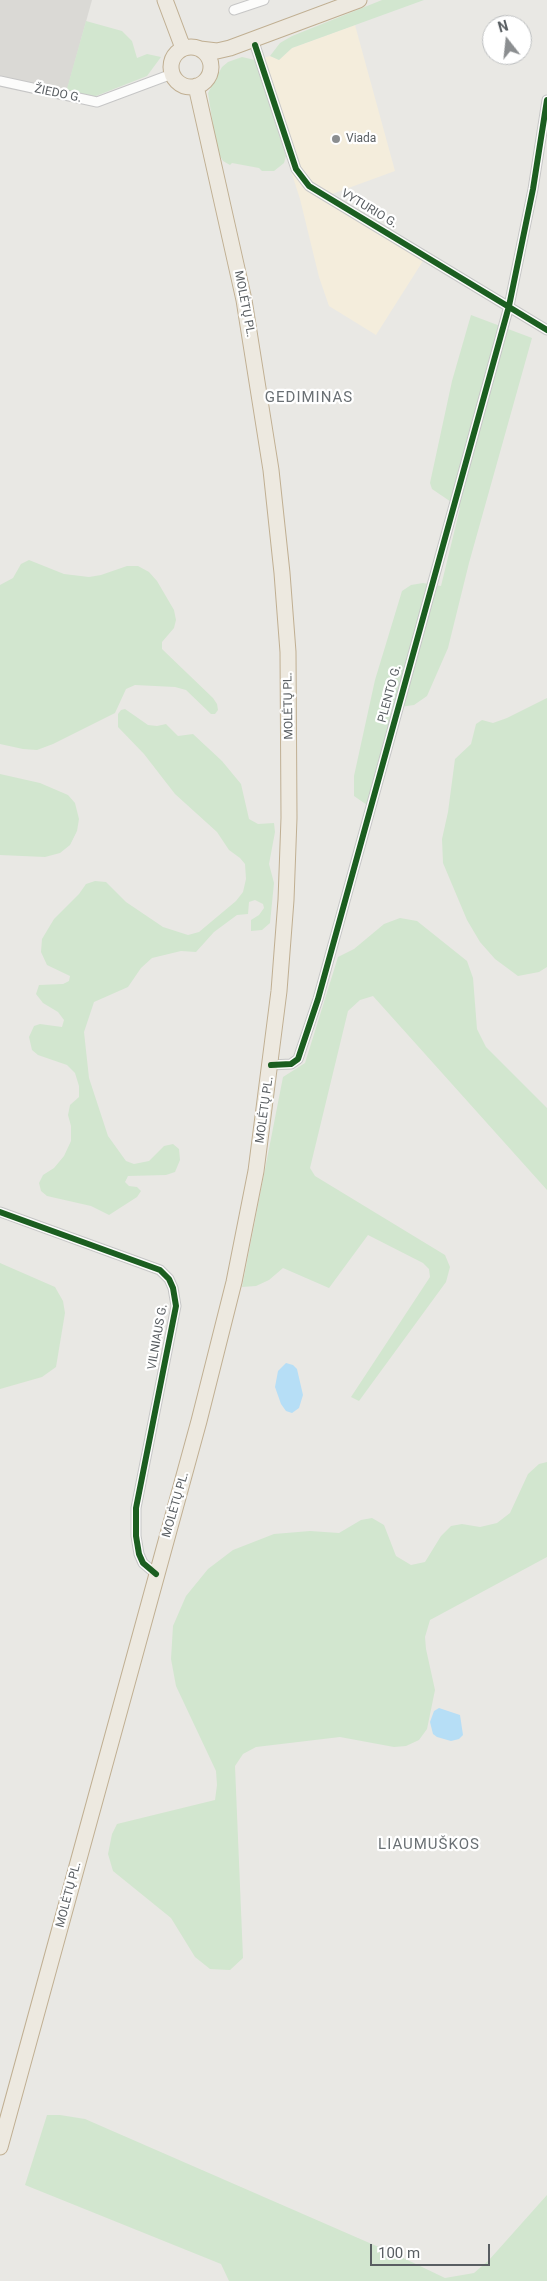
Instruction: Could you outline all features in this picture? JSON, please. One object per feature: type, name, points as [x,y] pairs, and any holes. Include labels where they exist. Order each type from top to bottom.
[{"type":"highway","points":[[165,0],[183,48]]},
{"type":"highway","points":[[298,24],[226,57],[202,83],[196,86],[181,85],[172,74],[170,67],[172,58],[183,48],[193,46],[200,49],[223,50],[359,0]]},
{"type":"highway","points":[[200,49],[210,60],[209,75]]},
{"type":"highway","name":"MOLĖTŲ PL.","points":[[0,2147],[199,1422],[234,1282],[256,1171],[271,1065],[286,900],[289,818],[288,652],[282,573],[271,470],[246,310],[196,86]]},
{"type":"street","points":[[234,10],[264,0]]},
{"type":"street","name":"VYTURIO G.","points":[[255,45],[296,169],[309,186],[547,330]]},
{"type":"street","name":"ŽIEDO G.","points":[[0,81],[97,102],[172,74]]},
{"type":"street","points":[[509,306],[533,189],[547,100]]},
{"type":"street","name":"PLENTO G.","points":[[271,1065],[291,1064],[298,1059],[318,999],[509,306]]},
{"type":"street","name":"VILNIAUS G.","points":[[0,1212],[160,1270],[169,1279],[173,1288],[176,1306],[136,1508],[136,1536],[139,1554],[143,1563],[156,1574]]},
{"type":"shaded area","points":[[0,0],[92,0],[64,101],[0,85]]},
{"type":"shaded area","points":[[355,25],[395,171],[332,194],[428,253],[376,335],[329,306],[319,277],[300,199],[255,60],[270,56],[279,60],[292,48]]},
{"type":"green space","points":[[382,0],[424,0],[292,48],[279,60],[270,56],[280,43],[292,36]]},
{"type":"green space","points":[[86,21],[122,31],[132,41],[137,58],[147,54],[161,57],[147,76],[96,96],[89,97],[66,92]]},
{"type":"green space","points":[[242,57],[255,60],[286,156],[284,163],[274,171],[262,171],[259,168],[232,163],[230,165],[223,161],[217,151],[208,93],[222,67],[228,62]]},
{"type":"green space","points":[[471,315],[532,338],[469,563],[448,648],[427,696],[414,705],[393,708],[367,805],[354,796],[354,776],[375,680],[402,591],[411,585],[423,583],[441,586],[460,508],[432,489],[430,483],[452,381]]},
{"type":"green space","points":[[29,560],[64,574],[89,577],[127,566],[138,566],[149,572],[157,581],[174,610],[176,620],[174,628],[162,642],[162,649],[213,698],[218,710],[215,714],[211,714],[186,690],[175,687],[135,685],[126,689],[115,713],[53,744],[37,750],[0,744],[0,585],[13,578],[21,564]]},
{"type":"green space","points":[[547,698],[547,967],[539,972],[518,976],[495,959],[480,942],[467,920],[443,863],[442,839],[448,812],[455,759],[471,744],[476,724],[482,720],[493,723],[507,718]]},
{"type":"green space","points":[[125,709],[148,725],[166,724],[178,736],[193,734],[222,761],[241,784],[249,819],[258,824],[274,823],[275,832],[269,864],[274,883],[270,923],[262,930],[251,931],[251,920],[259,915],[264,908],[263,904],[255,900],[249,902],[248,914],[237,915],[214,932],[196,952],[181,951],[152,958],[141,968],[128,987],[94,1002],[84,1032],[89,1078],[108,1136],[126,1161],[134,1164],[149,1161],[164,1146],[173,1144],[179,1149],[180,1160],[175,1172],[166,1175],[128,1176],[125,1182],[129,1186],[137,1187],[141,1191],[137,1197],[109,1215],[91,1206],[47,1196],[41,1191],[39,1183],[43,1175],[54,1168],[64,1156],[71,1141],[71,1126],[68,1115],[70,1105],[79,1097],[79,1086],[75,1073],[67,1065],[38,1055],[32,1050],[29,1037],[34,1026],[40,1024],[62,1027],[64,1020],[58,1012],[43,1003],[36,994],[39,985],[63,984],[69,981],[70,976],[47,965],[41,952],[42,939],[54,919],[79,894],[86,884],[95,881],[106,882],[126,902],[163,927],[188,935],[199,932],[236,901],[243,892],[246,879],[245,864],[240,858],[229,850],[217,832],[175,794],[144,754],[118,727],[118,714],[121,710]]},
{"type":"green space","points":[[0,774],[40,783],[68,795],[75,803],[79,819],[77,831],[70,845],[60,853],[45,857],[0,855]]},
{"type":"green space","points":[[400,918],[417,921],[467,961],[473,978],[477,1029],[486,1047],[547,1108],[547,1190],[373,996],[360,1000],[348,1011],[310,1168],[315,1176],[445,1255],[450,1267],[446,1282],[359,1401],[351,1397],[430,1277],[429,1269],[423,1263],[368,1235],[329,1288],[283,1268],[269,1280],[256,1286],[242,1287],[283,1077],[305,1063],[338,957],[354,949],[384,924]]},
{"type":"green space","points":[[0,1263],[55,1287],[63,1301],[65,1313],[56,1367],[42,1377],[0,1389]]},
{"type":"green space","points":[[547,1462],[547,1557],[430,1620],[425,1637],[435,1690],[427,1729],[419,1740],[406,1746],[394,1747],[340,1737],[256,1747],[243,1754],[235,1766],[243,1958],[230,1970],[210,1969],[195,1957],[171,1918],[113,1871],[108,1854],[112,1834],[117,1824],[215,1800],[216,1771],[176,1686],[171,1659],[173,1626],[186,1596],[208,1569],[233,1550],[274,1534],[310,1531],[339,1533],[361,1520],[372,1518],[384,1525],[396,1556],[411,1565],[425,1562],[441,1536],[451,1526],[462,1524],[480,1527],[497,1523],[510,1513],[528,1474],[539,1464]]},
{"type":"green space","points":[[47,2115],[85,2119],[397,2255],[445,2278],[474,2273],[489,2260],[547,2195],[547,2281],[229,2281],[221,2264],[25,2185]]},
{"type":"water","points":[[286,1363],[293,1365],[297,1369],[303,1395],[299,1408],[292,1413],[286,1411],[281,1404],[275,1387],[278,1371]]},
{"type":"water","points":[[439,1708],[460,1715],[463,1735],[459,1739],[451,1741],[433,1734],[430,1722],[434,1711]]},
{"type":"cycle path","points":[[255,45],[296,169],[309,186],[547,330]]},
{"type":"cycle path","points":[[271,1065],[291,1064],[298,1059],[318,999],[509,306],[533,189],[547,100]]},
{"type":"cycle path","points":[[0,1212],[160,1270],[169,1279],[173,1288],[176,1306],[136,1508],[136,1536],[139,1554],[143,1563],[156,1574]]},
{"type":"place","name":"Viada","points":[[336,139]]},
{"type":"district","name":"GEDIMINAS","points":[[309,398]]},
{"type":"district","name":"LIAUMUŠKOS","points":[[429,1845]]}]
